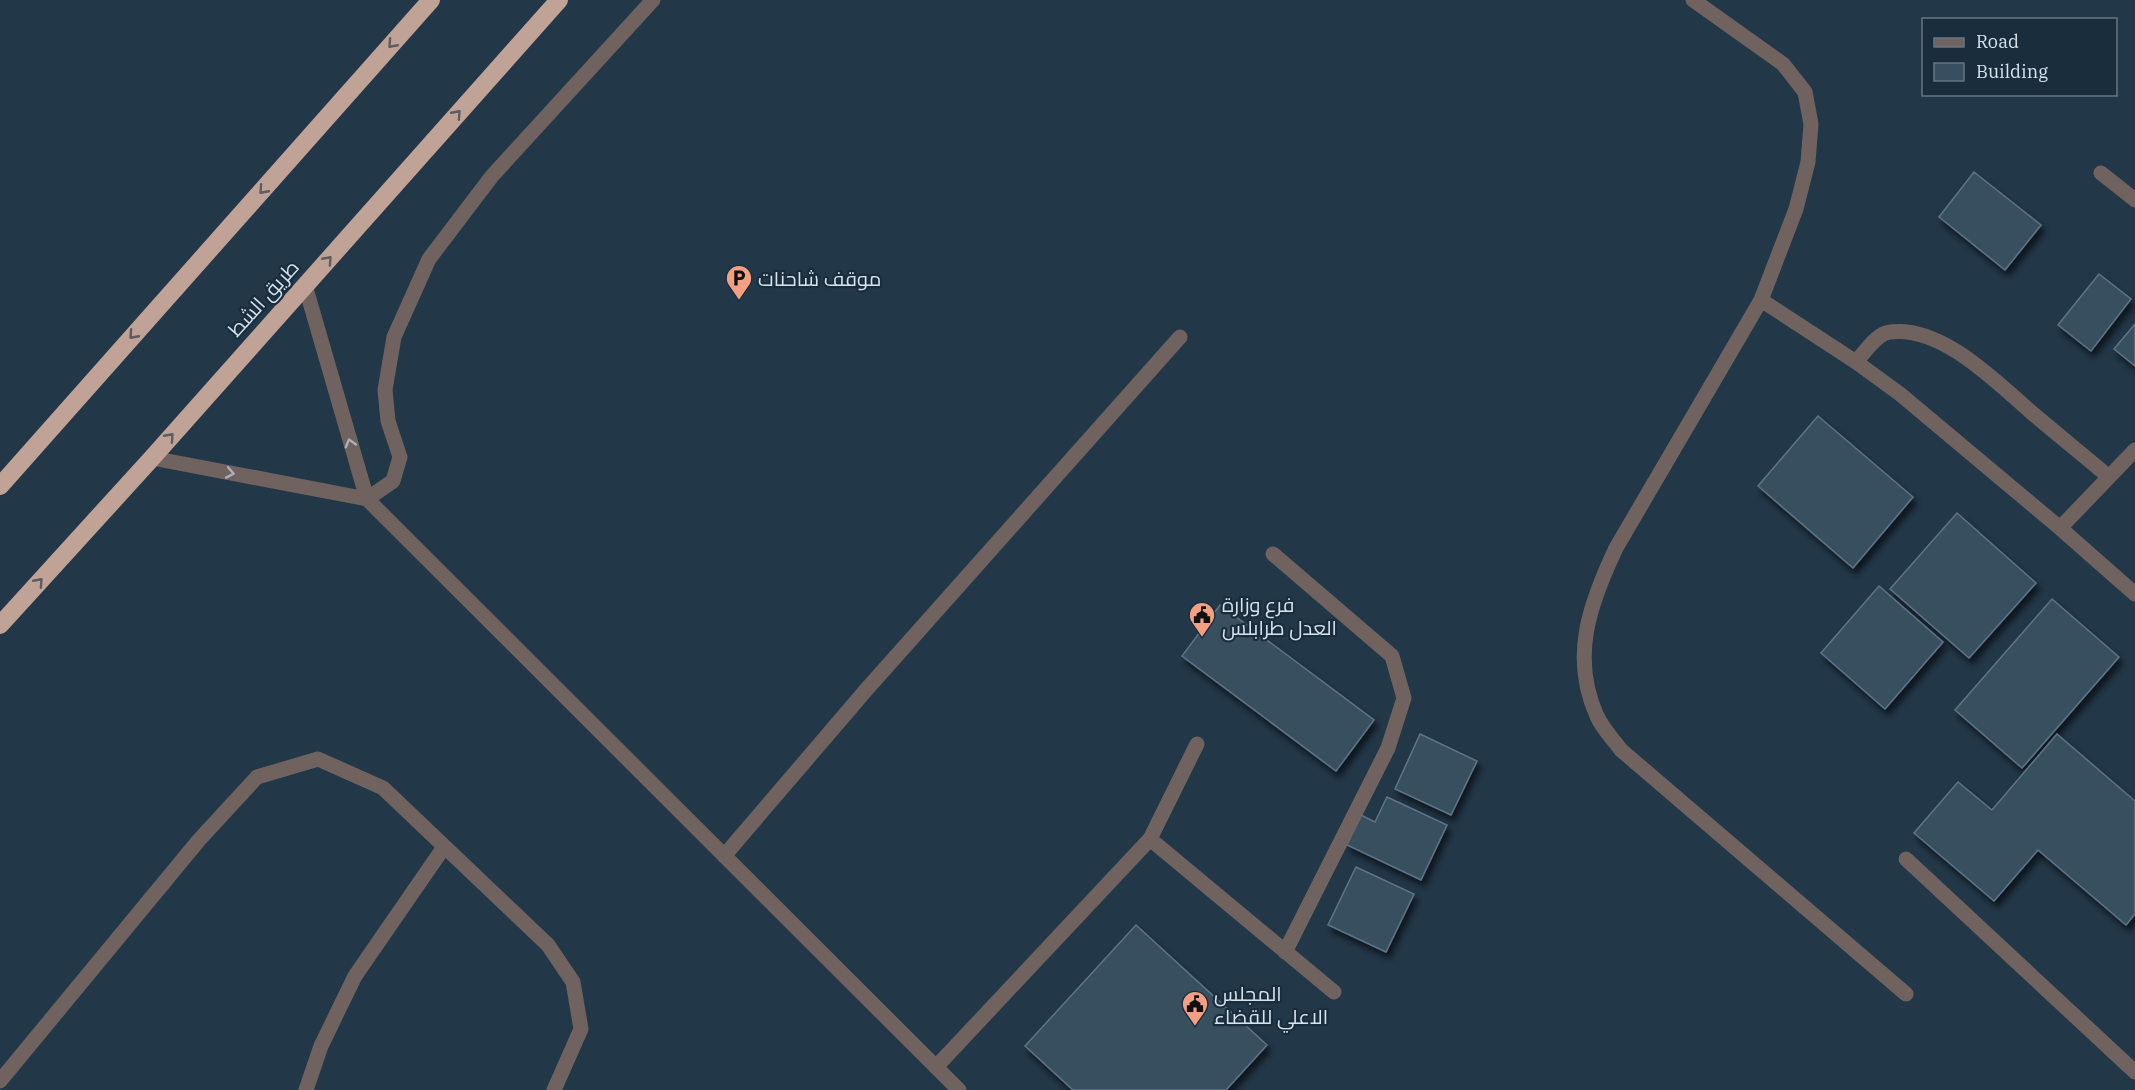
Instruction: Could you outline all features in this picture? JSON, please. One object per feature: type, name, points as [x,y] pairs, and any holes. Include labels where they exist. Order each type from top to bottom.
[{"type":"highway","points":[[0,486],[431,0]]},
{"type":"highway","name":"طريق الشط","points":[[0,625],[152,458],[559,0]]},
{"type":"street","points":[[152,458],[367,500],[393,481],[400,457],[388,421],[385,390],[394,337],[429,260],[492,176],[653,0]]},
{"type":"street","points":[[1693,0],[1783,64],[1805,92],[1811,124],[1809,162],[1796,209],[1761,300],[1616,548],[1602,578],[1585,629],[1584,674],[1597,717],[1621,750],[1906,994]]},
{"type":"street","points":[[2101,173],[2135,200]]},
{"type":"street","points":[[305,285],[367,500],[959,1090]]},
{"type":"street","points":[[1761,300],[1856,362],[1900,394],[2135,594]]},
{"type":"street","points":[[1856,362],[1873,343],[1887,332],[1910,332],[1931,339],[1957,352],[1981,369],[2109,477]]},
{"type":"street","points":[[724,856],[866,690],[1180,337]]},
{"type":"street","points":[[2060,528],[2135,450]]},
{"type":"street","points":[[1273,554],[1392,656],[1404,698],[1388,748],[1286,952]]},
{"type":"street","points":[[936,1067],[1150,839],[1197,744]]},
{"type":"street","points":[[0,1081],[199,840],[257,777],[318,759],[383,788],[548,945],[573,982],[580,1029],[554,1090]]},
{"type":"street","points":[[1150,839],[1334,992]]},
{"type":"street","points":[[306,1090],[321,1046],[355,976],[444,847]]},
{"type":"street","points":[[1906,859],[2135,1071]]},
{"type":"building","points":[[1974,172],[2041,225],[2005,270],[1939,217]]},
{"type":"building","points":[[2099,274],[2131,299],[2091,351],[2058,325]]},
{"type":"building","points":[[2135,324],[2135,366],[2114,349]]},
{"type":"building","points":[[1818,416],[1913,497],[1853,568],[1758,486]]},
{"type":"building","points":[[1957,513],[2036,583],[1969,658],[1890,589]]},
{"type":"building","points":[[1879,586],[1943,642],[1885,709],[1821,653]]},
{"type":"building","points":[[2052,599],[2119,657],[2022,768],[1955,710]]},
{"type":"building","points":[[1220,605],[1374,720],[1336,771],[1182,656]]},
{"type":"building","points":[[1420,734],[1477,761],[1451,815],[1395,789]]},
{"type":"building","points":[[2057,734],[2135,801],[2135,914],[2126,925],[2038,850],[1994,901],[1914,833],[1958,782],[1992,810]]},
{"type":"building","points":[[1387,797],[1447,825],[1421,880],[1347,845],[1361,815],[1375,822]]},
{"type":"building","points":[[1356,867],[1414,894],[1386,952],[1328,925]]},
{"type":"building","points":[[1136,925],[1267,1045],[1226,1090],[1073,1090],[1025,1046]]},
{"type":"place","name":"موقف شاحنات","points":[[739,301]]},
{"type":"place","name":"فرع وزارة العدل طرابلس","points":[[1202,638]]},
{"type":"place","name":"المجلس الاعلي للقضاء","points":[[1195,1027]]}]
